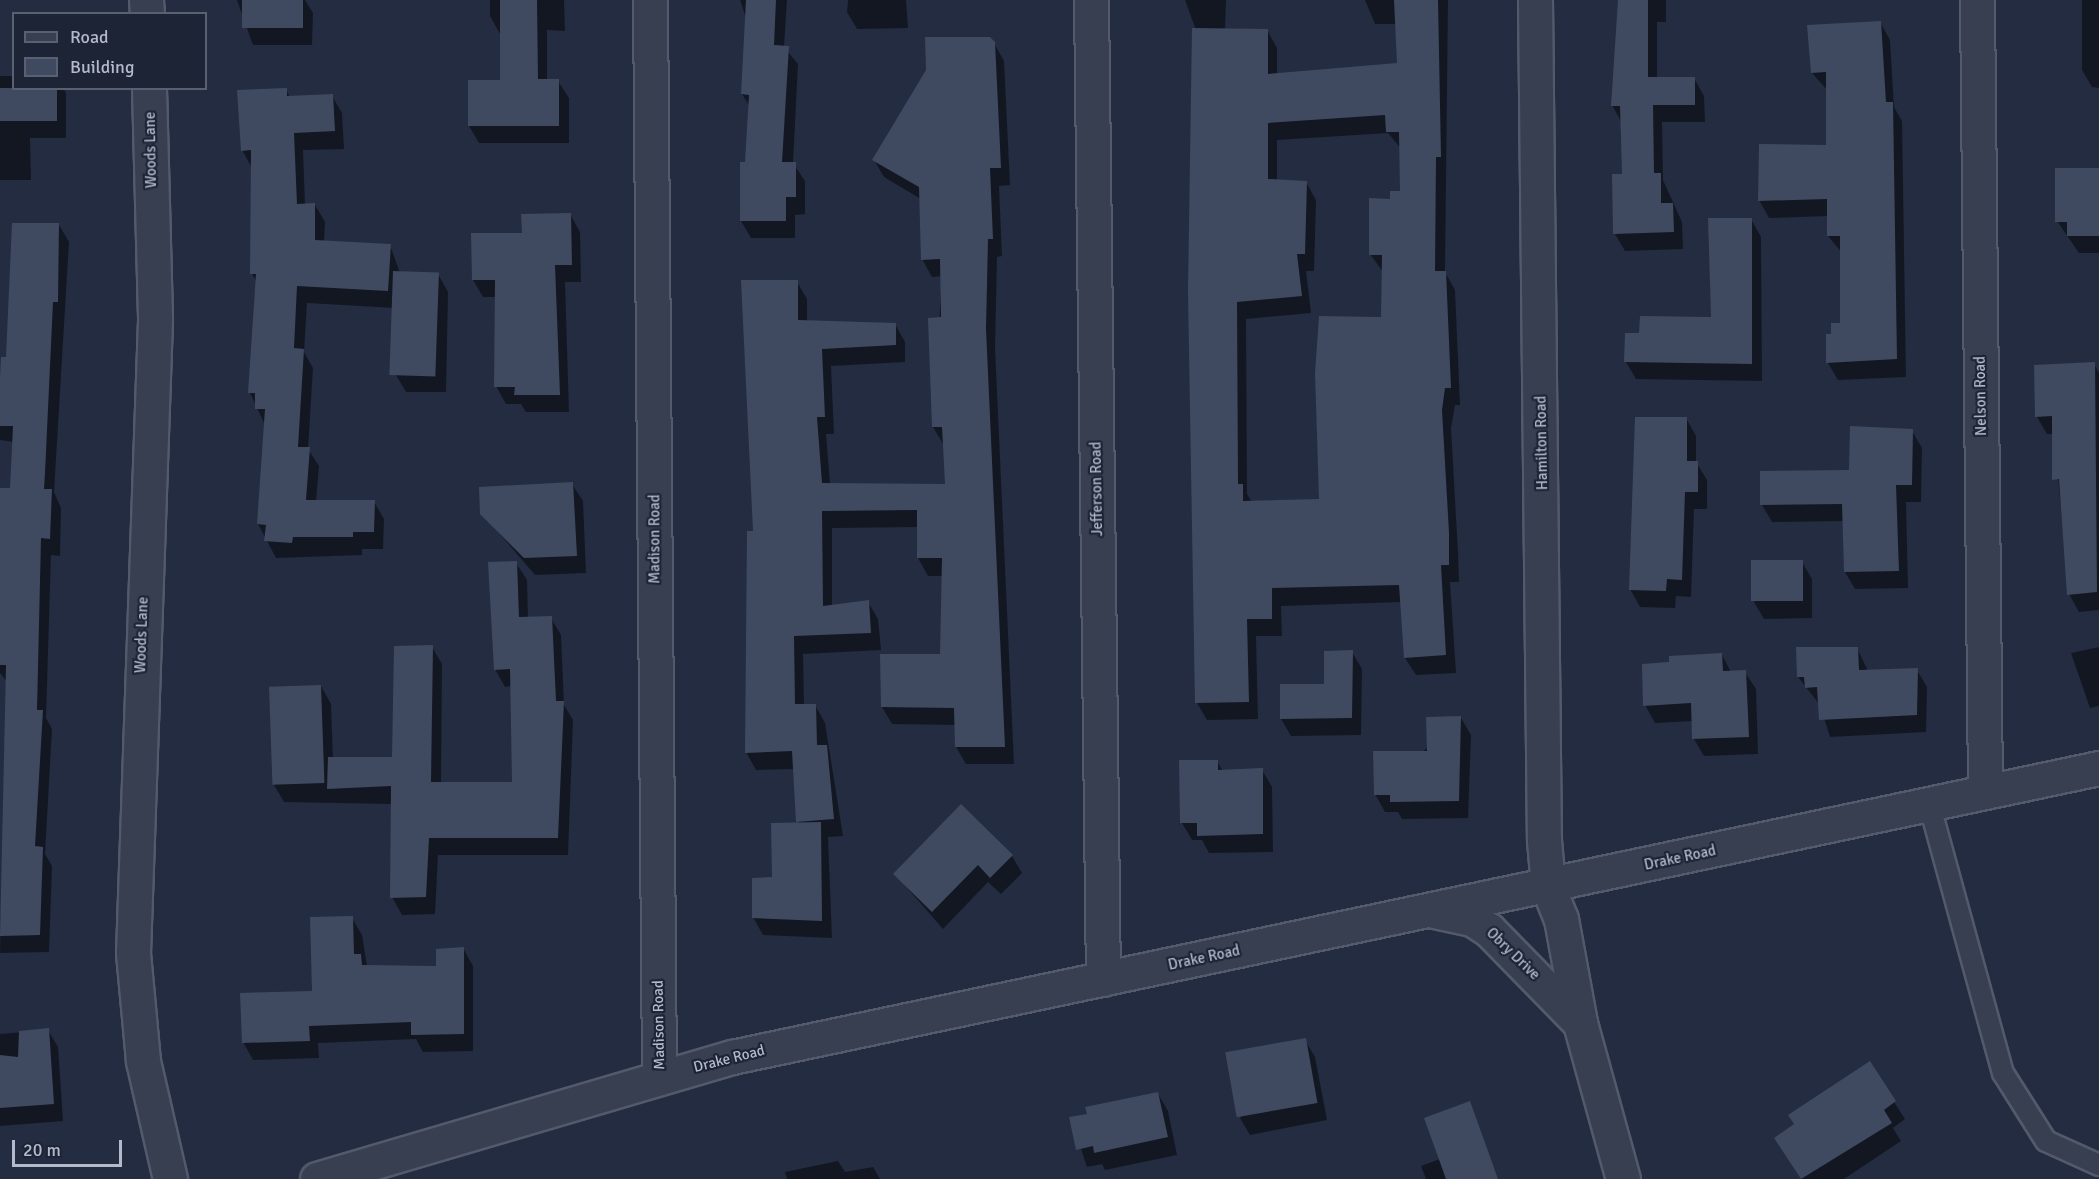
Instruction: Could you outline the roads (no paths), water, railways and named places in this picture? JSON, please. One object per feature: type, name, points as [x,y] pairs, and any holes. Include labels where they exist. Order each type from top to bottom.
[{"type":"street","name":"Madison Road","points":[[650,0],[659,1077]]},
{"type":"street","name":"Jefferson Road","points":[[1091,0],[1103,978]]},
{"type":"street","name":"Hamilton Road","points":[[1534,0],[1548,887]]},
{"type":"street","name":"Nelson Road","points":[[1977,0],[1985,792]]},
{"type":"street","name":"Woods Lane","points":[[149,90],[154,320],[133,953],[144,1060],[170,1179]]},
{"type":"street","name":"Drake Road","points":[[317,1179],[659,1077],[1103,978],[1548,887],[2099,768]]},
{"type":"street","name":"Obry Drive","points":[[1548,887],[1561,919],[1580,1023],[1623,1179]]},
{"type":"street","name":"Obry Drive","points":[[1430,910],[1472,919],[1489,930],[1580,1023]]},
{"type":"lane","points":[[1929,804],[2003,1073],[2046,1141],[2091,1169]]}]
